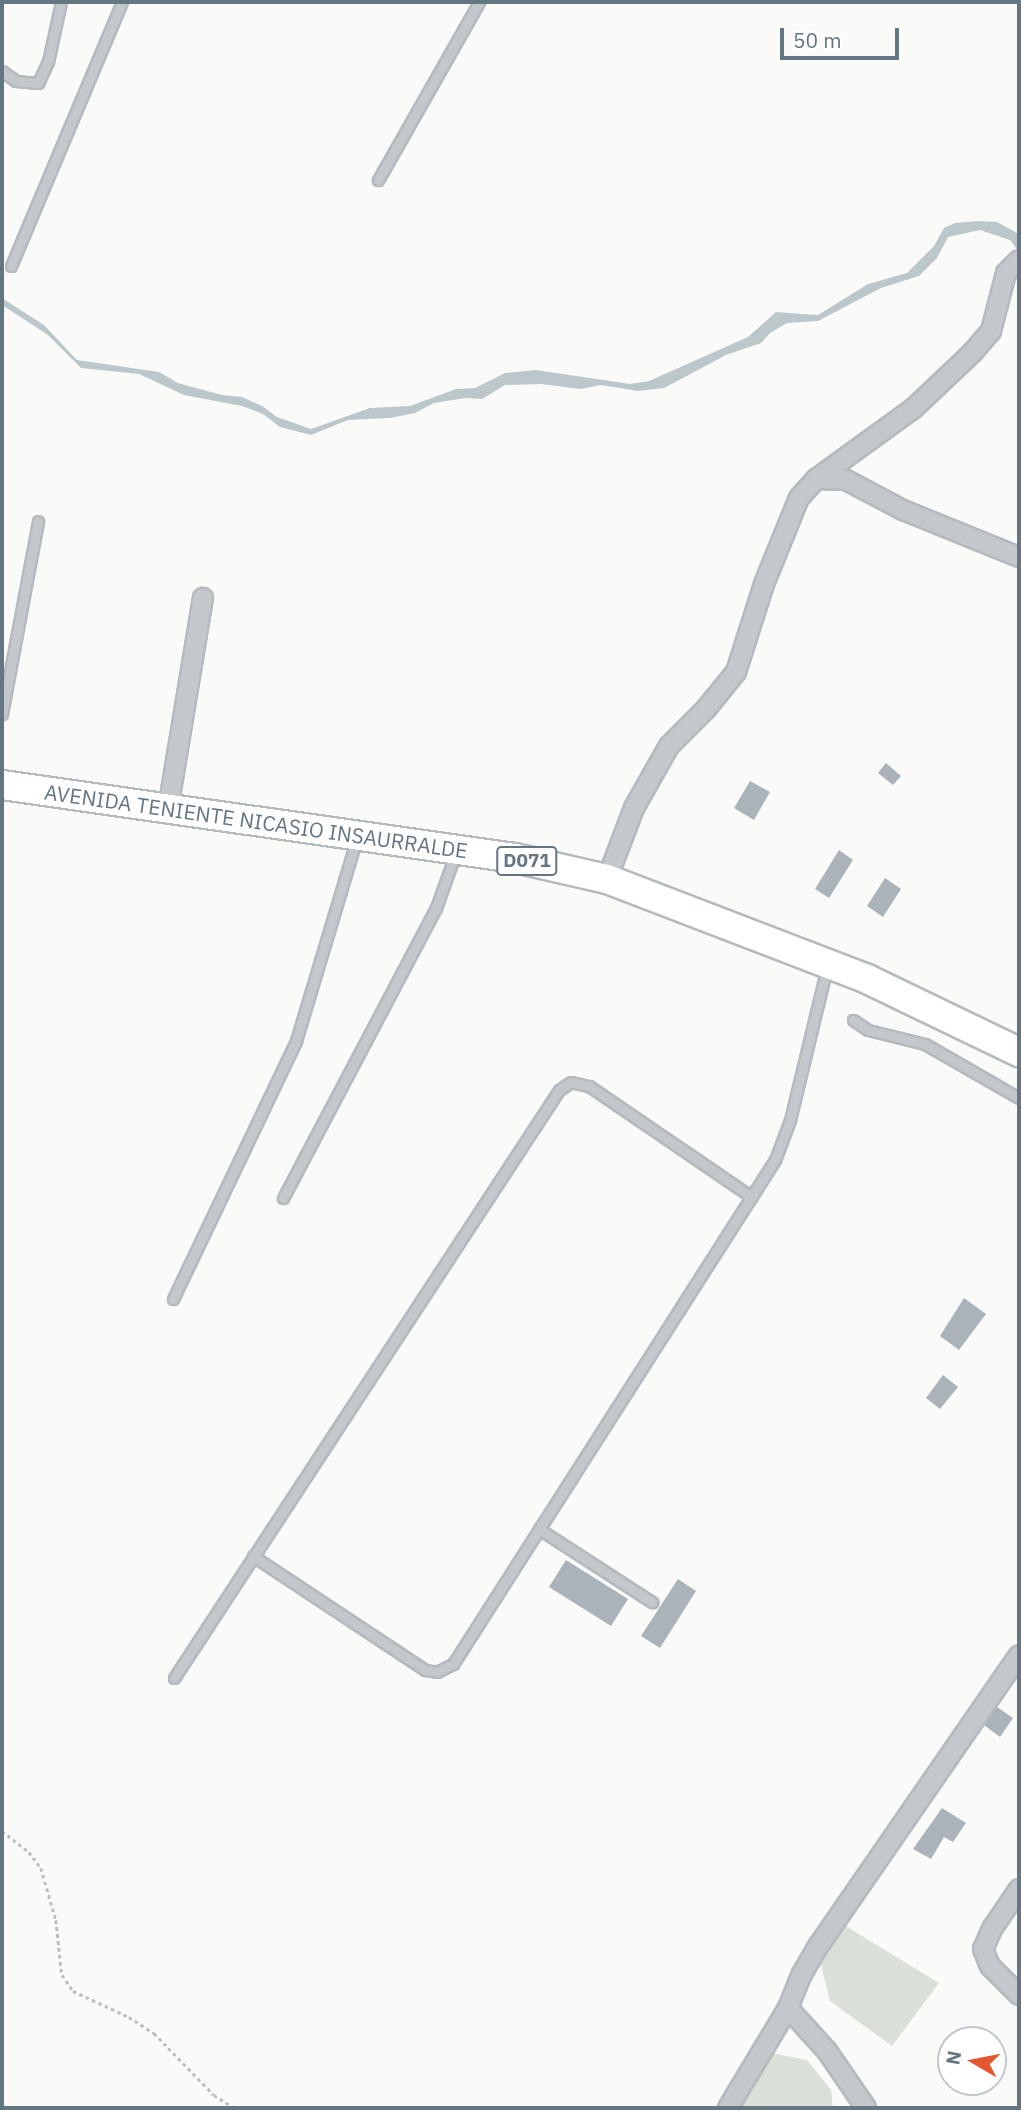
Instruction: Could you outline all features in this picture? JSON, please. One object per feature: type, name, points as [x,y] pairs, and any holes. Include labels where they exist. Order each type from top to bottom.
[{"type":"main road","name":"AVENIDA TENIENTE NICASIO INSAURRALDE","points":[[2,785],[514,858],[607,879],[828,964],[1019,1052]]},
{"type":"street","points":[[607,879],[635,808],[669,746],[706,709],[736,672],[779,544],[799,498],[816,479],[914,408],[972,353],[991,331],[1006,273],[1019,260]]},
{"type":"street","points":[[816,479],[846,480],[903,510],[1019,557]]},
{"type":"street","points":[[168,809],[203,598]]},
{"type":"street","points":[[728,2108],[788,2008],[802,1974],[819,1945],[1019,1655]]},
{"type":"street","points":[[1019,1889],[992,1929],[983,1949],[990,1966],[1019,1995]]},
{"type":"street","points":[[788,2008],[827,2051],[866,2108]]},
{"type":"lane","points":[[2,71],[16,81],[38,83],[48,62],[61,2]]},
{"type":"lane","points":[[11,266],[122,2]]},
{"type":"lane","points":[[378,180],[479,2]]},
{"type":"lane","points":[[2,714],[38,521]]},
{"type":"lane","points":[[173,1298],[296,1041],[358,836]]},
{"type":"lane","points":[[284,1198],[436,908],[457,850]]},
{"type":"lane","points":[[253,1556],[425,1670],[437,1672],[453,1664],[775,1160],[790,1120],[828,964]]},
{"type":"lane","points":[[853,1020],[868,1030],[925,1044],[1019,1098]]},
{"type":"lane","points":[[174,1678],[559,1090],[571,1082],[589,1086],[752,1197]]},
{"type":"lane","points":[[539,1529],[652,1602]]},
{"type":"path","points":[[2,1831],[29,1852],[41,1868],[56,1920],[62,1975],[73,1991],[154,2033],[214,2095],[235,2108]]},
{"type":"shaded area","points":[[997,222],[1019,234],[1019,252],[1010,240],[980,230],[948,237],[937,258],[919,276],[881,288],[818,321],[787,323],[770,333],[761,343],[726,355],[664,388],[638,391],[601,385],[581,389],[541,384],[505,385],[482,399],[465,398],[434,403],[415,413],[390,418],[348,420],[311,435],[280,427],[263,414],[242,406],[184,395],[139,374],[81,368],[48,335],[2,305],[2,298],[44,325],[77,360],[159,372],[178,383],[222,395],[242,397],[262,406],[277,417],[311,429],[370,408],[410,406],[456,389],[475,388],[505,373],[536,370],[630,384],[649,381],[748,337],[776,312],[818,315],[868,284],[907,273],[934,246],[944,228],[955,223]]},
{"type":"shaded area","points":[[844,1925],[939,1983],[892,2046],[830,2001],[820,1961],[826,1944]]},
{"type":"shaded area","points":[[766,2052],[807,2060],[831,2090],[833,2108],[731,2108]]},
{"type":"building","points":[[886,763],[901,776],[893,785],[878,773]]},
{"type":"building","points":[[750,781],[770,792],[754,820],[734,808]]},
{"type":"building","points":[[839,850],[853,860],[829,898],[815,889]]},
{"type":"building","points":[[885,878],[901,889],[883,917],[867,906]]},
{"type":"building","points":[[964,1298],[986,1314],[959,1350],[940,1336]]},
{"type":"building","points":[[943,1375],[958,1387],[940,1409],[926,1398]]},
{"type":"building","points":[[566,1560],[628,1599],[611,1626],[549,1587]]},
{"type":"building","points":[[678,1579],[696,1591],[660,1648],[641,1636]]},
{"type":"building","points":[[997,1707],[1013,1718],[1000,1737],[984,1725]]},
{"type":"building","points":[[942,1808],[966,1823],[953,1842],[944,1837],[931,1859],[913,1849]]}]
